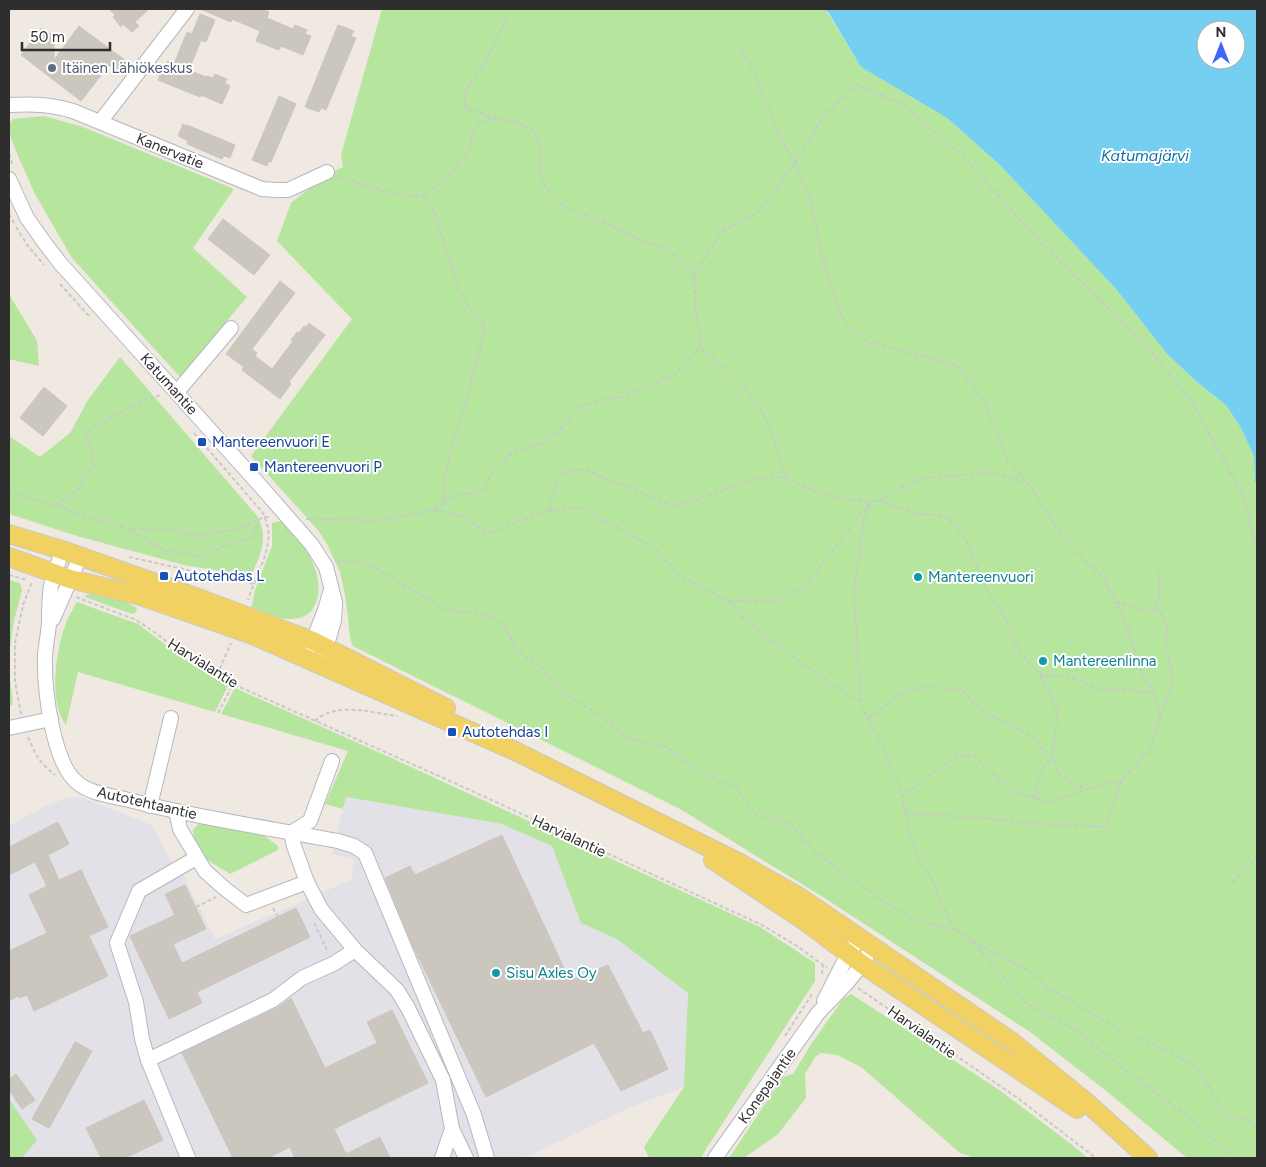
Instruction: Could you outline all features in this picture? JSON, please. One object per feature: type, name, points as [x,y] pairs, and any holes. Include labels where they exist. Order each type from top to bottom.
[{"type":"main road","name":"Harvialantie","points":[[9,534],[62,550],[198,598],[319,644],[454,712],[515,750]]},
{"type":"main road","name":"Harvialantie","points":[[9,557],[63,582],[140,596],[253,635],[515,750],[746,867],[801,898],[1011,1041],[1085,1102],[1142,1154]]},
{"type":"main road","name":"Harvialantie","points":[[648,817],[806,922],[862,964],[1142,1154]]},
{"type":"street","points":[[100,122],[187,9]]},
{"type":"street","name":"Kanervatie","points":[[9,105],[35,104],[56,106],[73,111],[262,189],[288,190],[327,172]]},
{"type":"street","name":"Katumantie","points":[[9,179],[27,218],[60,263],[312,545],[322,560],[332,585],[335,602],[334,620],[319,644],[313,662]]},
{"type":"street","points":[[177,392],[231,328]]},
{"type":"street","name":"Autotehtaantie","points":[[62,550],[63,582]]},
{"type":"street","name":"Autotehtaantie","points":[[48,629],[63,582],[80,557]]},
{"type":"street","name":"Autotehtaantie","points":[[63,582],[51,588],[45,653],[48,704],[60,756],[67,770],[78,784],[92,790],[150,806],[317,837],[354,846],[366,853],[474,1115],[486,1158]]},
{"type":"street","points":[[150,806],[171,718]]},
{"type":"street","points":[[9,728],[51,719]]},
{"type":"street","points":[[332,761],[310,822],[291,833],[300,863],[307,882],[321,909],[355,950],[396,990],[408,1008],[442,1080],[452,1129],[466,1158]]},
{"type":"street","points":[[176,811],[180,829],[196,858],[206,871],[227,891],[246,905],[307,882]]},
{"type":"street","points":[[188,1158],[148,1060],[142,1039],[136,1002],[117,943],[139,891],[196,858]]},
{"type":"street","name":"Konepajantie","points":[[842,979],[848,954],[866,943]]},
{"type":"street","name":"Konepajantie","points":[[716,1158],[842,979],[862,964],[866,943]]},
{"type":"street","points":[[148,1060],[274,1000],[302,978],[333,964],[355,950]]},
{"type":"street","points":[[442,1158],[452,1129]]},
{"type":"path","points":[[507,18],[486,61],[465,92],[465,108],[498,119],[517,122],[535,132],[540,147],[538,173],[549,192],[564,207],[600,220],[630,235],[664,248],[679,258],[694,275]]},
{"type":"path","points":[[742,50],[759,83],[779,136],[795,163],[811,200],[819,244],[844,321],[866,341],[958,366],[983,400],[1008,460],[1028,483],[1068,545],[1104,578],[1128,627],[1141,673],[1154,693],[1160,716]]},
{"type":"path","points":[[786,477],[771,429],[755,400],[737,379],[701,348],[694,275],[721,232],[760,211],[795,163],[825,114],[857,85],[902,104],[963,156],[1041,243],[1153,354],[1193,404],[1243,496],[1257,548]]},
{"type":"path","points":[[327,172],[386,191],[414,196],[426,194],[445,180],[469,150],[475,129],[482,121],[498,119]]},
{"type":"path","points":[[422,195],[434,210],[457,282],[466,304],[483,322],[484,333],[463,413],[451,450],[445,477],[442,505]]},
{"type":"path","points":[[9,214],[28,246],[45,266]]},
{"type":"path","points":[[57,280],[88,315]]},
{"type":"path","points":[[434,510],[460,493],[474,494],[484,489],[492,474],[514,451],[542,442],[560,430],[578,408],[602,400],[622,398],[676,374],[701,348]]},
{"type":"path","points":[[56,505],[76,491],[93,466],[93,457],[86,437],[86,431],[147,399],[161,395]]},
{"type":"path","points":[[190,428],[263,513],[268,525],[268,543],[262,565],[248,600]]},
{"type":"path","points":[[548,510],[555,486],[563,473],[582,469],[671,505],[697,500],[759,478],[786,477],[800,486],[847,500],[878,501],[918,514],[938,515],[949,519],[965,538],[989,594],[1009,624],[1019,652],[1040,674],[1058,711],[1052,758],[1042,769],[1034,798]]},
{"type":"path","points":[[878,501],[920,479],[943,476],[995,473],[1028,483]]},
{"type":"path","points":[[9,490],[25,497],[56,505],[86,517],[130,530],[163,550],[201,556],[237,541],[253,538],[258,520]]},
{"type":"path","points":[[728,601],[772,601],[803,588],[872,501]]},
{"type":"path","points":[[872,501],[864,519],[854,591],[860,702],[886,754],[901,790],[916,854],[933,881],[951,922],[957,930],[971,940],[1030,972],[1050,990],[1122,1031],[1164,1049],[1199,1069],[1224,1114],[1247,1120],[1257,1129]]},
{"type":"path","points":[[304,519],[376,520],[434,510],[460,515],[488,533],[548,510],[580,508],[654,548],[683,578],[728,601],[742,617],[805,666],[860,702]]},
{"type":"path","points":[[130,530],[166,528],[198,536],[236,530],[264,517]]},
{"type":"path","points":[[124,556],[229,577],[253,584]]},
{"type":"path","points":[[322,560],[361,562],[379,570],[444,610],[491,616],[505,627],[518,652],[543,668],[561,692],[598,714],[630,739],[668,747],[700,773],[735,787],[755,814],[790,824],[814,851],[891,906],[920,922],[957,930]]},
{"type":"path","points":[[1116,602],[1152,612],[1157,607],[1161,583],[1158,567]]},
{"type":"path","points":[[9,575],[32,582],[23,605],[15,643],[15,682],[23,725],[34,752],[42,764],[55,775]]},
{"type":"path","name":"Harvialantie","points":[[63,582],[136,620],[179,651],[233,684],[762,925],[797,946],[842,979],[855,986],[1018,1099],[1096,1158]]},
{"type":"path","points":[[906,813],[1038,824],[1106,827],[1122,780],[1150,749],[1173,681],[1166,642],[1167,626],[1157,607]]},
{"type":"path","points":[[217,675],[231,642]]},
{"type":"path","points":[[1040,674],[1068,677],[1102,690],[1126,689],[1154,693]]},
{"type":"path","points":[[218,713],[233,684]]},
{"type":"path","points":[[868,718],[899,696],[914,689],[961,689],[983,713],[1006,722],[1030,736],[1052,758],[1061,778],[1086,789]]},
{"type":"path","points":[[315,720],[331,711],[339,710],[356,710],[399,716]]},
{"type":"path","points":[[902,796],[957,755],[975,757],[1014,793],[1051,802],[1086,789],[1122,780]]},
{"type":"path","points":[[1228,887],[1257,857]]},
{"type":"path","points":[[196,907],[227,891]]},
{"type":"path","points":[[272,906],[278,917]]},
{"type":"path","points":[[314,922],[333,964]]},
{"type":"path","points":[[971,940],[1025,1002],[1076,1030],[1181,1112],[1236,1158]]},
{"type":"shaded area","points":[[70,797],[83,798],[152,825],[177,873],[182,872],[215,939],[351,880],[354,859],[332,854],[346,797],[502,824],[552,846],[582,923],[617,939],[688,993],[684,1087],[631,1107],[525,1158],[22,1158],[37,1140],[9,1101],[9,826],[47,805]]},
{"type":"green space","points":[[382,9],[821,9],[827,12],[861,67],[947,118],[1000,165],[1116,289],[1167,354],[1197,382],[1226,405],[1241,428],[1254,456],[1255,482],[1257,483],[1257,1158],[1187,1158],[1105,1090],[1030,1032],[823,897],[680,809],[353,646],[350,638],[340,572],[326,542],[317,529],[251,456],[352,319],[277,241],[291,203],[325,176],[343,167],[341,155]]},
{"type":"green space","points":[[44,116],[83,127],[234,189],[193,248],[247,297],[180,377],[72,258],[35,194],[9,133],[9,124],[13,119]]},
{"type":"green space","points":[[9,294],[37,341],[39,366],[9,359]]},
{"type":"green space","points":[[120,357],[258,517],[261,524],[263,541],[255,568],[250,576],[184,565],[77,536],[9,514],[9,436],[40,457],[70,433],[88,400]]},
{"type":"green space","points":[[281,521],[307,552],[317,575],[318,595],[314,606],[308,614],[300,618],[281,618],[251,610],[255,590],[272,546],[272,523]]},
{"type":"green space","points":[[9,580],[20,583],[22,590],[14,621],[9,655]]},
{"type":"green space","points":[[94,594],[118,598],[137,608],[135,613],[132,614],[85,597],[86,595]]},
{"type":"green space","points":[[77,602],[138,624],[191,664],[228,686],[215,712],[78,672],[66,725],[60,715],[55,689],[57,661],[62,634],[68,617]]},
{"type":"green space","points":[[9,673],[13,701],[12,705],[9,706]]},
{"type":"green space","points":[[235,688],[760,927],[815,963],[815,981],[701,1158],[649,1158],[644,1147],[684,1087],[688,993],[617,939],[581,923],[552,846],[502,824],[346,797],[343,809],[325,804],[348,751],[221,714]]},
{"type":"green space","points":[[199,823],[259,832],[278,846],[278,850],[230,874],[206,859],[195,845],[193,830]]},
{"type":"green space","points":[[851,994],[998,1089],[1088,1158],[975,1158],[960,1153],[861,1067],[837,1055],[821,1053],[815,1057],[805,1074],[806,1098],[778,1134],[744,1158],[729,1158],[783,1077],[793,1074],[843,999]]},
{"type":"green space","points":[[9,1099],[37,1140],[22,1158],[9,1158]]},
{"type":"water","name":"Katumajärvi","points":[[821,9],[1257,9],[1257,483],[1255,482],[1254,456],[1241,428],[1226,405],[1197,382],[1167,354],[1116,289],[1000,165],[947,118],[861,67],[828,12]]},
{"type":"building","points":[[109,9],[149,9],[135,22],[139,26],[132,32],[123,24],[121,27],[113,17],[115,15]]},
{"type":"building","points":[[200,9],[261,9],[269,12],[267,18],[293,29],[295,25],[307,30],[305,34],[311,36],[303,55],[281,46],[279,50],[256,41],[260,31],[232,19],[231,22]]},
{"type":"building","points":[[200,14],[215,20],[206,42],[201,40],[189,70],[206,77],[213,78],[215,74],[227,79],[225,83],[230,86],[222,104],[158,80],[168,61],[174,64],[187,32],[192,34]]},
{"type":"building","points":[[338,25],[354,31],[351,36],[356,38],[326,110],[321,108],[319,112],[305,107]]},
{"type":"building","points":[[79,26],[126,61],[118,71],[109,65],[81,101],[21,55],[40,29],[44,29],[54,36],[54,60]]},
{"type":"building","points":[[279,96],[296,104],[271,162],[269,161],[267,166],[252,160]]},
{"type":"building","points":[[183,124],[235,145],[230,158],[224,156],[222,159],[187,144],[188,141],[178,136]]},
{"type":"building","points":[[223,219],[270,255],[254,275],[208,239]]},
{"type":"building","points":[[280,281],[295,293],[252,349],[257,353],[255,356],[272,369],[293,341],[291,340],[304,326],[306,327],[309,323],[325,335],[289,382],[291,384],[280,399],[242,370],[244,367],[226,354]]},
{"type":"building","points":[[44,387],[67,406],[43,436],[20,418]]},
{"type":"building","points":[[58,822],[69,844],[48,855],[59,880],[81,870],[108,927],[89,936],[108,976],[34,1011],[27,995],[19,998],[18,996],[9,1001],[9,951],[47,933],[29,895],[47,886],[35,862],[9,875],[9,847]]},
{"type":"building","name":"Sisu Axles Oy","points":[[502,835],[570,981],[608,965],[643,1033],[650,1030],[668,1069],[621,1091],[594,1043],[486,1097],[413,946],[385,878],[410,866],[415,875]]},
{"type":"building","points":[[185,885],[206,929],[173,944],[182,963],[296,908],[310,937],[197,992],[202,1003],[169,1019],[130,936],[175,915],[165,894]]},
{"type":"building","points":[[291,998],[325,1068],[377,1043],[367,1022],[392,1010],[428,1083],[334,1129],[346,1154],[380,1137],[390,1158],[295,1158],[290,1147],[268,1158],[233,1158],[182,1053],[277,1008]]},
{"type":"building","points":[[75,1042],[92,1051],[49,1128],[32,1119]]},
{"type":"building","points":[[16,1074],[35,1100],[22,1109],[9,1090],[9,1079]]},
{"type":"building","points":[[144,1100],[163,1140],[125,1158],[101,1158],[86,1128]]},
{"type":"place","name":"Itäinen Lähiökeskus","points":[[52,68]]},
{"type":"place","name":"Mantereenvuori E","points":[[202,442]]},
{"type":"place","name":"Mantereenvuori P","points":[[254,467]]},
{"type":"place","name":"Autotehdas L","points":[[164,576]]},
{"type":"place","name":"Mantereenvuori","points":[[918,577]]},
{"type":"place","name":"Mantereenlinna","points":[[1043,661]]},
{"type":"place","name":"Autotehdas I","points":[[452,732]]},
{"type":"place","name":"Sisu Axles Oy","points":[[496,973]]}]
